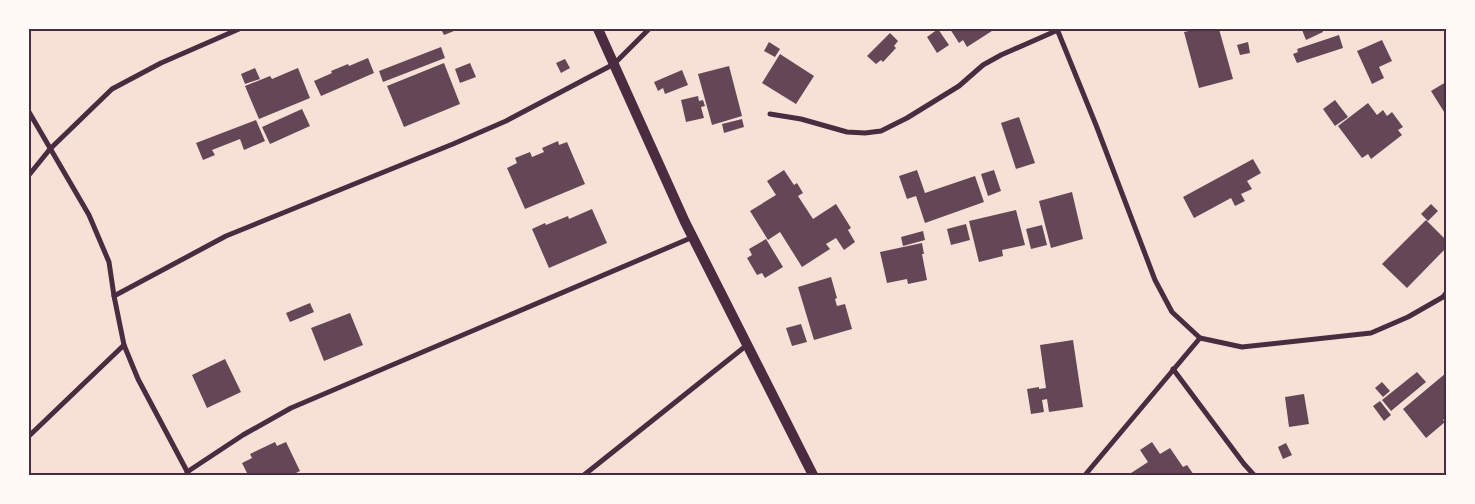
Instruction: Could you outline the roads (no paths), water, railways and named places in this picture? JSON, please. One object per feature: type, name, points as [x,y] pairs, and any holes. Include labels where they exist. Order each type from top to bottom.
[{"type":"main road","points":[[598,29],[693,237],[812,475]]},
{"type":"street","points":[[29,175],[50,149],[112,90],[160,63],[239,29]]},
{"type":"street","points":[[114,296],[226,236],[444,148],[497,124],[614,64],[649,29]]},
{"type":"street","points":[[770,114],[801,119],[848,132],[865,134],[881,131],[907,118],[959,86],[983,65],[1058,30],[1100,134],[1155,280],[1172,312],[1200,338],[1242,347],[1371,333],[1408,317],[1443,297],[1446,293]]},
{"type":"street","points":[[29,112],[89,216],[109,262],[124,345],[138,379],[188,474],[243,435],[291,408],[693,237]]},
{"type":"street","points":[[1085,475],[1200,338]]},
{"type":"street","points":[[584,475],[747,344]]},
{"type":"street","points":[[29,436],[124,345]]},
{"type":"street","points":[[1173,369],[1254,475]]}]
